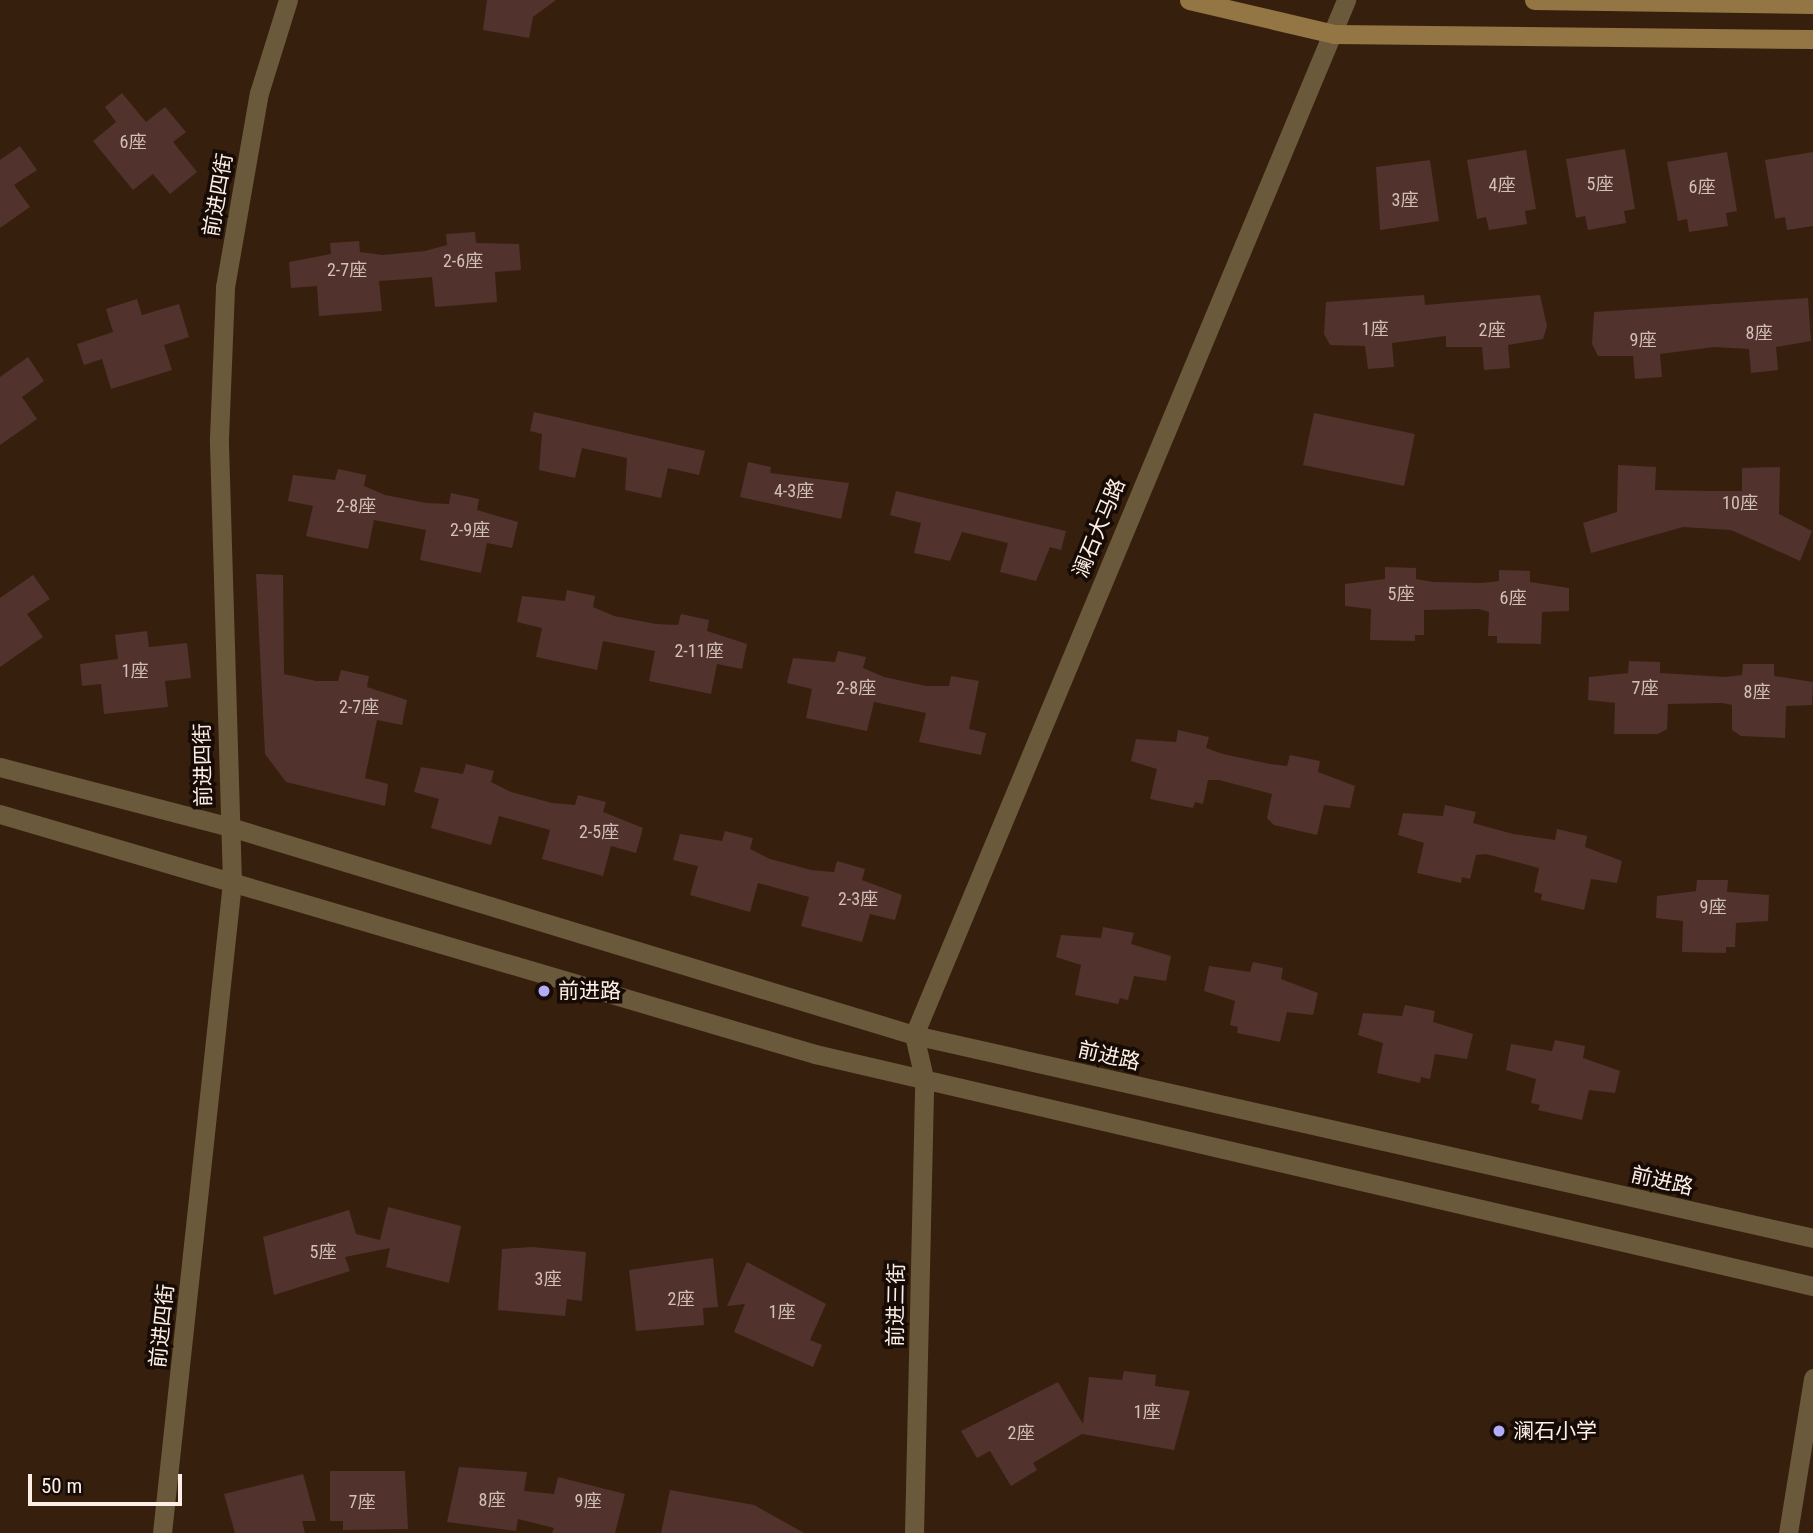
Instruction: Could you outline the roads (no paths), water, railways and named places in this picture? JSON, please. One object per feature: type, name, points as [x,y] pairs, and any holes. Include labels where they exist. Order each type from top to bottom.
[{"type":"main road","points":[[1189,0],[1334,34],[1813,39]]},
{"type":"main road","points":[[1534,0],[1813,4]]},
{"type":"street","name":"前进四街","points":[[163,1533],[232,882],[227,826],[219,439],[225,286],[259,93],[288,0]]},
{"type":"street","name":"澜石大马路","points":[[914,1035],[1346,0]]},
{"type":"street","name":"前进路","points":[[0,767],[227,826],[914,1035],[1813,1238]]},
{"type":"street","points":[[0,814],[815,1054],[1813,1286]]},
{"type":"street","points":[[914,1035],[924,1078]]},
{"type":"street","name":"前进三街","points":[[914,1533],[924,1078]]},
{"type":"street","points":[[1788,1533],[1813,1378]]},
{"type":"place","name":"前进路","points":[[544,991]]},
{"type":"place","name":"澜石小学","points":[[1499,1431]]}]
